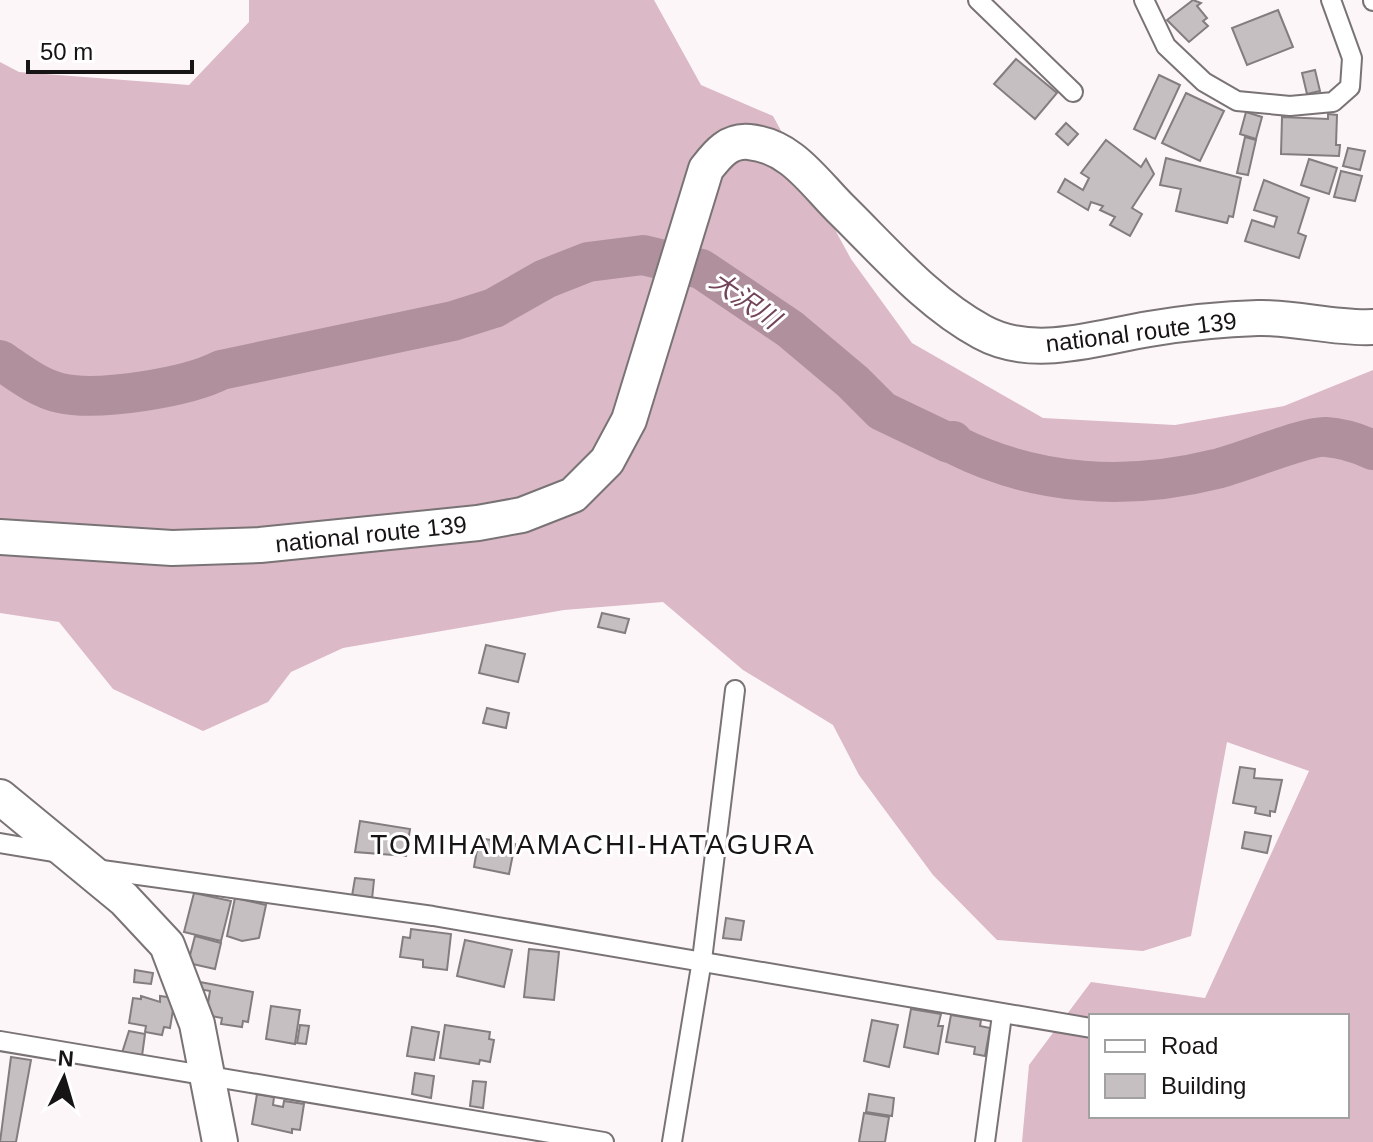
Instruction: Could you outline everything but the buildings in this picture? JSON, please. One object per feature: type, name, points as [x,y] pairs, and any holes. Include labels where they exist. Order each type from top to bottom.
[{"type":"highway","name":"national route 139","points":[[0,537],[172,548],[260,545],[478,523],[522,515],[573,495],[607,461],[629,420],[706,169],[723,147],[746,141],[784,155],[806,169],[837,205],[922,287],[951,312],[999,341],[1026,346],[1064,344],[1178,325],[1262,318],[1373,327]]},
{"type":"highway","points":[[0,797],[79,862],[167,945],[189,994],[220,1142]]},
{"type":"street","points":[[978,0],[1073,92]]},
{"type":"street","points":[[1144,0],[1166,46],[1204,82],[1237,101],[1290,106],[1333,102],[1350,87],[1354,75],[1352,58],[1331,0]]},
{"type":"street","points":[[672,1142],[702,960],[735,690]]},
{"type":"street","points":[[0,843],[79,862],[702,960],[1002,1015],[1089,1028]]},
{"type":"street","points":[[985,1142],[1002,1015]]},
{"type":"street","points":[[0,1041],[604,1142]]},
{"type":"shaded area","points":[[249,0],[654,0],[701,85],[773,116],[851,259],[912,343],[1043,418],[1175,425],[1284,406],[1373,370],[1373,1142],[1022,1142],[1029,1065],[1091,982],[1205,998],[1309,771],[1227,742],[1191,936],[1143,951],[997,940],[933,875],[859,775],[833,725],[743,670],[663,602],[564,610],[343,648],[291,672],[268,702],[203,731],[113,689],[59,622],[0,613],[0,62],[19,72],[189,85],[249,22]]},
{"type":"waterway","name":"大沢川","points":[[0,360],[36,384],[60,393],[97,396],[143,391],[187,382],[221,370],[453,321],[494,308],[545,279],[588,262],[643,255],[701,269],[790,329],[882,411],[949,443],[953,441],[955,445],[986,459],[1018,469],[1083,481],[1116,482],[1183,476],[1216,469],[1317,438],[1344,440],[1373,450]]},
{"type":"district","name":"TOMIHAMAMACHI-HATAGURA","points":[[593,844]]}]
